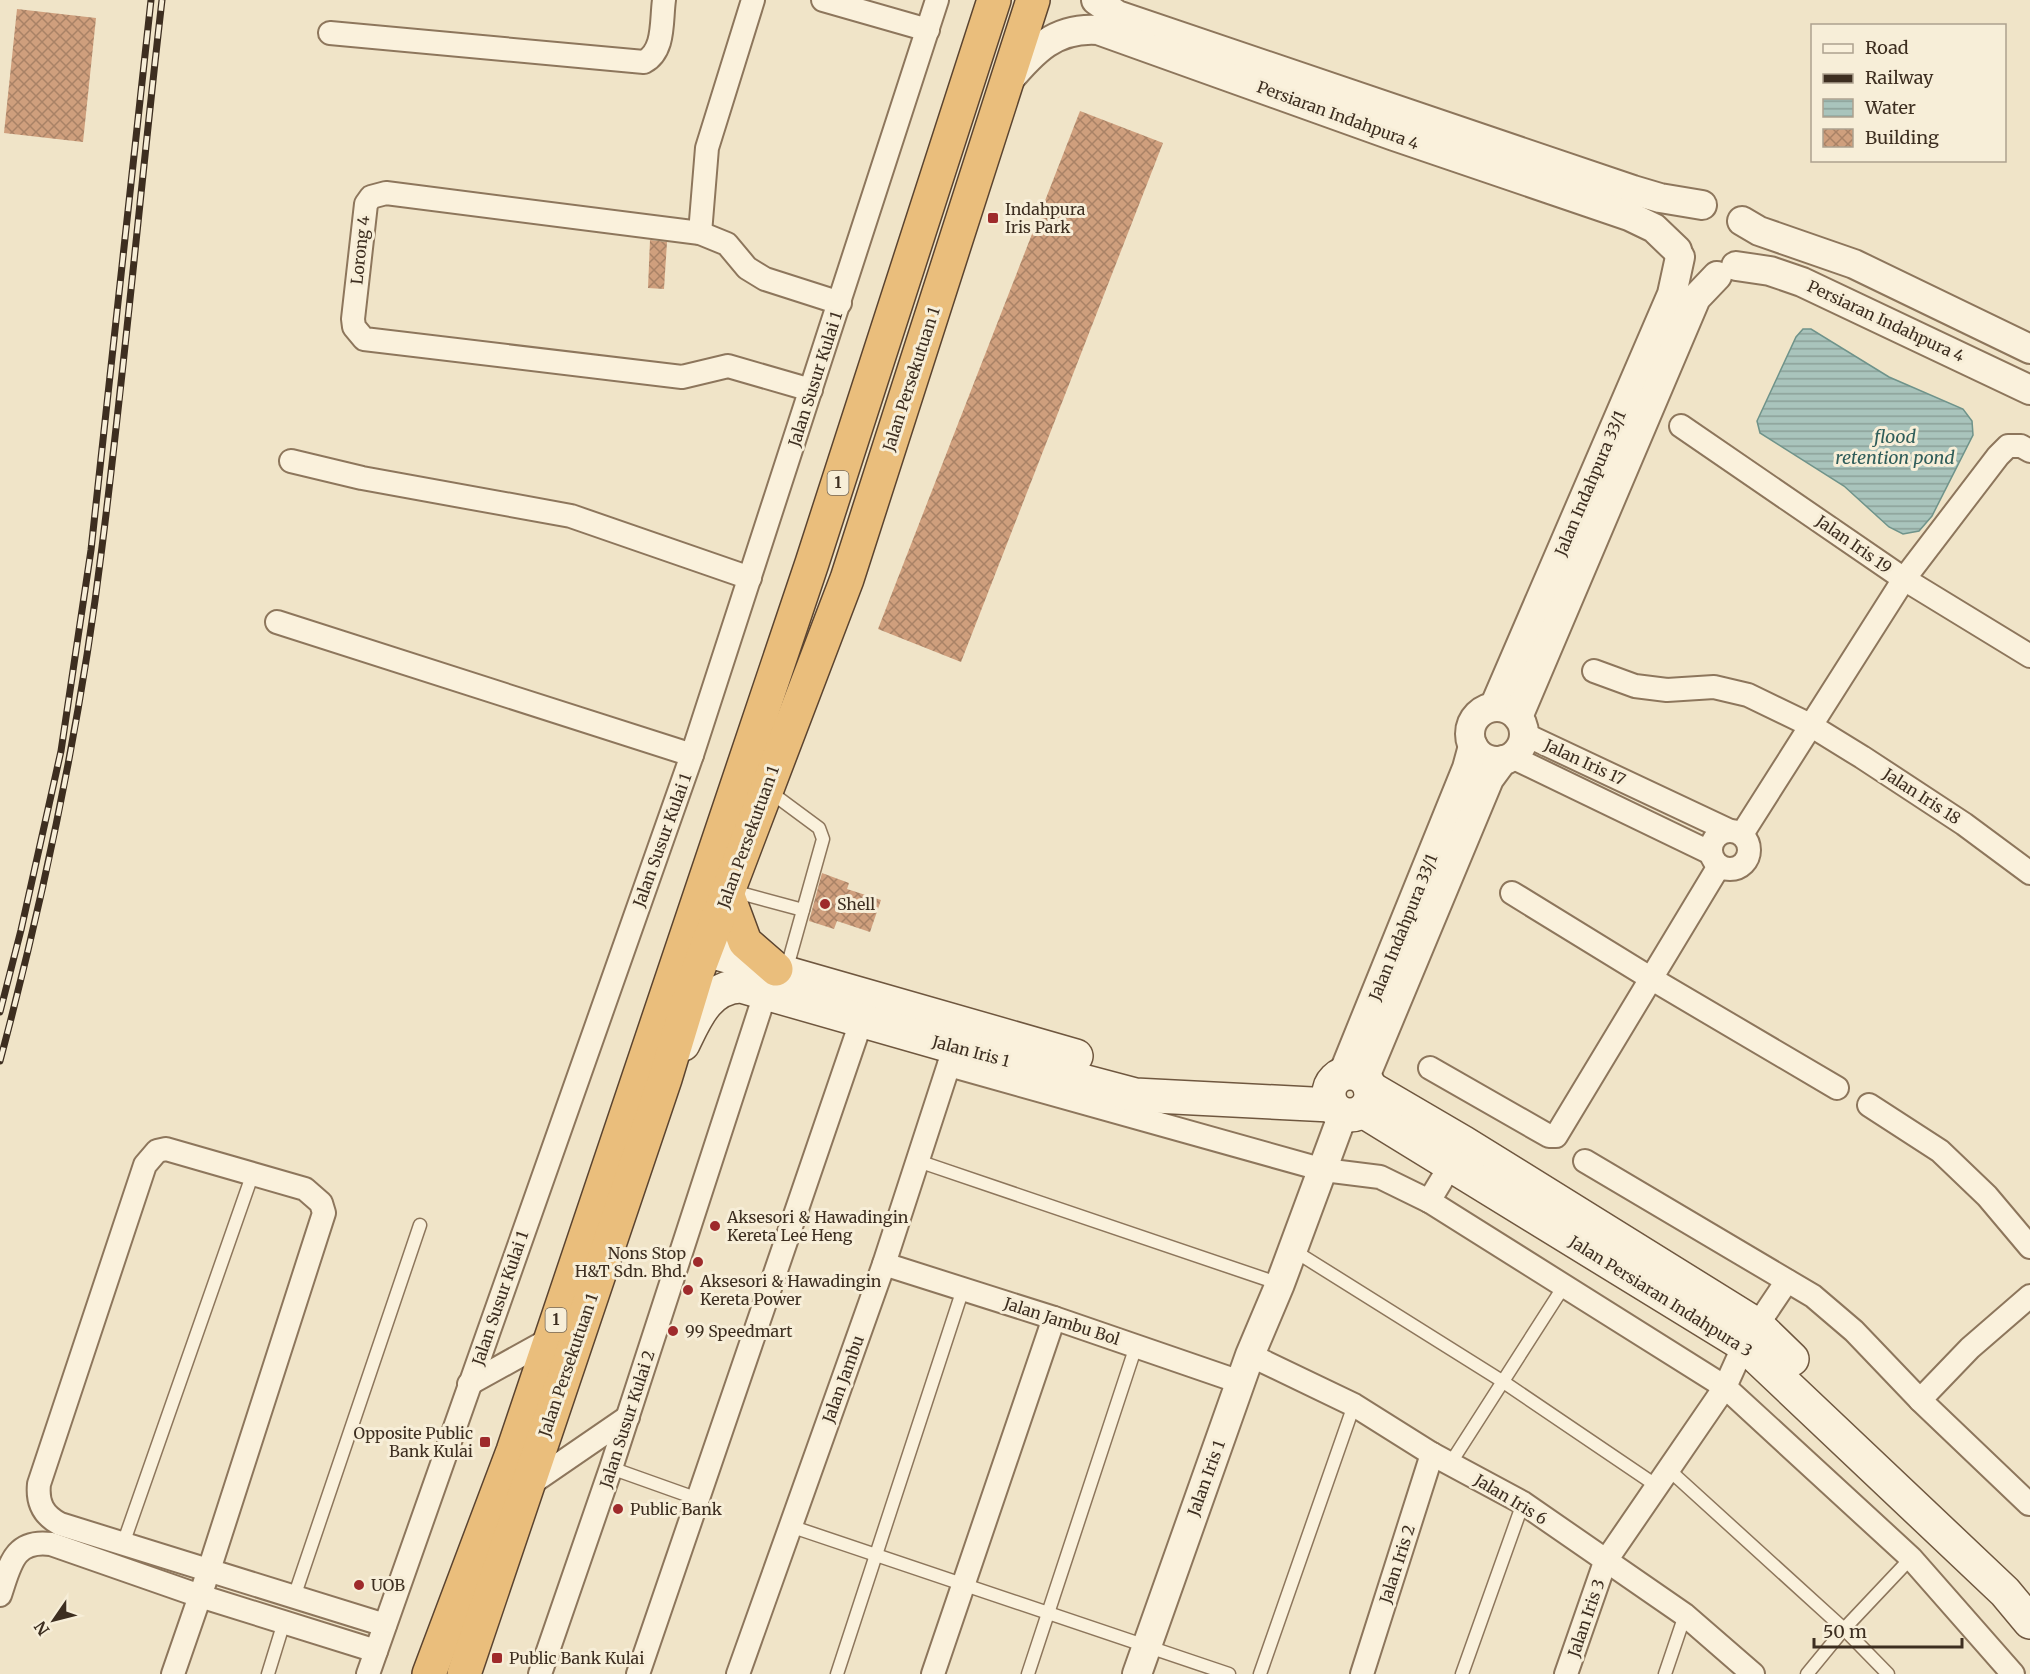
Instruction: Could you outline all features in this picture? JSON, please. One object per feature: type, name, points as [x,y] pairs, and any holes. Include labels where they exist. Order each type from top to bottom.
[{"type":"highway","name":"Jalan Persekutuan 1","points":[[429,1674],[506,1472],[812,563],[994,0]]},
{"type":"highway","name":"Jalan Persekutuan 1","points":[[464,1674],[706,950],[765,789],[847,579],[1033,0]]},
{"type":"highway","points":[[728,893],[745,942],[776,977]]},
{"type":"highway","points":[[676,963],[706,950]]},
{"type":"main road","name":"Jalan Iris 1","points":[[706,950],[776,977],[862,1019],[952,1056],[1135,1095],[1349,1094]]},
{"type":"main road","name":"Jalan Iris 1","points":[[664,1080],[690,1028],[713,994],[728,986],[776,977],[1132,1074],[1349,1094]]},
{"type":"main road","name":"Jalan Persiaran Indahpura 3","points":[[1349,1094],[1457,1154],[1751,1335],[2030,1588]]},
{"type":"main road","name":"Jalan Persiaran Indahpura 3","points":[[1751,1335],[2005,1592],[2030,1622]]},
{"type":"street","points":[[330,33],[644,62],[656,53],[659,45],[664,0]]},
{"type":"street","points":[[700,233],[707,148],[753,0]]},
{"type":"street","points":[[823,0],[928,30]]},
{"type":"street","name":"Jalan Susur Kulai 1","points":[[368,1674],[692,755],[937,0]]},
{"type":"street","name":"Persiaran Indahpura 4","points":[[1096,0],[1117,15],[1139,23],[1651,195],[1702,205],[1720,204],[1759,231],[1854,264],[2030,349]]},
{"type":"street","name":"Persiaran Indahpura 4","points":[[1006,83],[1039,48],[1064,32],[1081,28],[1098,30],[1395,136],[1629,216],[1654,228],[1690,269],[1698,273],[1770,271],[1802,282],[2030,390]]},
{"type":"street","name":"Lorong 4","points":[[811,390],[728,366],[682,377],[372,342],[364,339],[354,327],[364,211],[371,197],[378,194],[700,233],[727,244],[747,268],[765,279],[840,303]]},
{"type":"street","points":[[1678,254],[1676,234],[1681,219],[1702,205]]},
{"type":"street","points":[[1727,271],[1746,249],[1746,229],[1742,221]]},
{"type":"street","name":"Jalan Indahpura 33/1","points":[[1510,735],[1671,294],[1678,254]]},
{"type":"street","name":"Jalan Indahpura 33/1","points":[[1349,1094],[1510,735],[1696,298],[1727,271]]},
{"type":"street","name":"Jalan Iris 19","points":[[1681,426],[1904,579],[2030,656]]},
{"type":"street","points":[[1430,1068],[1549,1136],[1556,1136],[1652,979],[1715,859],[1716,835],[1735,832],[1809,725],[1904,579],[1998,456],[2008,446],[2021,446],[2030,451]]},
{"type":"street","points":[[291,461],[362,478],[571,516],[750,578]]},
{"type":"street","points":[[278,622],[692,755]]},
{"type":"street","name":"Jalan Iris 18","points":[[1594,671],[1635,686],[1667,690],[1714,687],[1748,695],[1809,725],[1964,824],[2030,873]]},
{"type":"street","name":"Jalan Indahpura 33/1","points":[[1349,1094],[1467,768],[1473,746],[1471,738],[1473,721],[1486,710],[1510,735]]},
{"type":"street","points":[[1473,746],[1485,758],[1510,735]]},
{"type":"street","name":"Jalan Iris 17","points":[[1510,735],[1646,790],[1735,832]]},
{"type":"street","name":"Jalan Iris 17","points":[[1510,735],[1631,814],[1715,859]]},
{"type":"street","points":[[1715,859],[1731,869],[1743,865],[1747,860],[1750,848],[1735,832]]},
{"type":"street","points":[[1512,893],[1837,1088]]},
{"type":"street","name":"Jalan Susur Kulai 2","points":[[540,1674],[776,977]]},
{"type":"street","points":[[638,1674],[862,1019]]},
{"type":"street","points":[[952,1056],[1324,1170],[1380,1177],[1429,1201],[1725,1387],[1911,1558],[2013,1674]]},
{"type":"street","name":"Jalan Jambu","points":[[738,1674],[884,1264],[952,1056]]},
{"type":"street","name":"Jalan Iris 1","points":[[1137,1674],[1240,1382],[1324,1170],[1349,1094]]},
{"type":"street","points":[[1869,1105],[1940,1151],[1987,1196],[2030,1247]]},
{"type":"street","points":[[173,1674],[210,1570],[324,1213],[321,1203],[305,1189],[166,1149],[157,1151],[145,1166],[39,1484],[38,1496],[42,1509],[49,1518],[123,1544],[210,1570],[385,1625]]},
{"type":"street","points":[[1429,1201],[1457,1154]]},
{"type":"street","points":[[1585,1161],[1813,1296],[1854,1331],[1920,1400],[2029,1504]]},
{"type":"street","name":"Jalan Jambu Bol","points":[[884,1264],[1054,1318],[1240,1382]]},
{"type":"street","name":"Jalan Iris 3","points":[[1566,1674],[1605,1562],[1725,1387],[1751,1335],[1787,1281]]},
{"type":"street","points":[[1920,1400],[1970,1348],[2030,1296]]},
{"type":"street","points":[[933,1674],[1054,1318]]},
{"type":"street","points":[[470,1384],[550,1339]]},
{"type":"street","name":"Jalan Iris 6","points":[[1250,1355],[1354,1405],[1441,1459],[1523,1503],[1605,1562],[1685,1615],[1753,1674]]},
{"type":"street","points":[[526,1487],[628,1417]]},
{"type":"street","name":"Jalan Iris 2","points":[[1362,1674],[1441,1459]]},
{"type":"street","points":[[0,1595],[15,1554],[26,1546],[38,1543],[51,1544],[200,1596],[376,1651]]},
{"type":"lane","points":[[765,789],[819,828],[823,838],[803,910],[776,977]]},
{"type":"lane","points":[[728,893],[803,910]]},
{"type":"lane","points":[[918,1161],[1280,1284]]},
{"type":"lane","points":[[123,1544],[253,1173]]},
{"type":"lane","points":[[294,1597],[420,1225]]},
{"type":"lane","points":[[1293,1250],[1502,1381],[1662,1477],[1844,1629],[1888,1674]]},
{"type":"lane","points":[[1441,1459],[1502,1381],[1564,1286]]},
{"type":"lane","points":[[837,1674],[963,1289]]},
{"type":"lane","points":[[1028,1674],[1136,1346]]},
{"type":"lane","points":[[1260,1674],[1354,1405]]},
{"type":"lane","points":[[611,1468],[698,1499]]},
{"type":"lane","points":[[1462,1674],[1523,1503]]},
{"type":"lane","points":[[790,1526],[1229,1674]]},
{"type":"lane","points":[[1807,1674],[1844,1629],[1911,1558]]},
{"type":"lane","points":[[1665,1674],[1685,1615]]},
{"type":"lane","points":[[268,1674],[284,1622]]},
{"type":"water","name":"flood retention pond","points":[[1803,329],[1811,329],[1889,377],[1963,409],[1972,421],[1973,435],[1932,516],[1919,531],[1903,534],[1889,527],[1844,486],[1760,433],[1757,421],[1796,337]]},
{"type":"building","points":[[17,9],[96,18],[83,142],[4,133]]},
{"type":"building","points":[[1080,111],[1163,143],[961,662],[878,629]]},
{"type":"building","points":[[650,240],[667,242],[664,289],[648,288]]},
{"type":"building","points":[[822,873],[849,883],[847,889],[881,900],[870,932],[837,921],[834,929],[809,921]]},
{"type":"railway","points":[[0,1012],[61,751],[91,550],[151,0]]},
{"type":"railway","points":[[0,1061],[47,870],[84,677],[118,410],[162,0]]},
{"type":"place","name":"Indahpura Iris Park","points":[[993,218]]},
{"type":"place","name":"Shell","points":[[825,904]]},
{"type":"place","name":"Aksesori & Hawadingin Kereta Lee Heng","points":[[715,1226]]},
{"type":"place","name":"Nons Stop H&T Sdn. Bhd.","points":[[698,1262]]},
{"type":"place","name":"Aksesori & Hawadingin Kereta Power","points":[[688,1290]]},
{"type":"place","name":"99 Speedmart","points":[[673,1331]]},
{"type":"place","name":"Opposite Public Bank Kulai","points":[[485,1442]]},
{"type":"place","name":"Public Bank","points":[[618,1509]]},
{"type":"place","name":"UOB","points":[[359,1585]]},
{"type":"place","name":"Public Bank Kulai","points":[[497,1658]]}]
